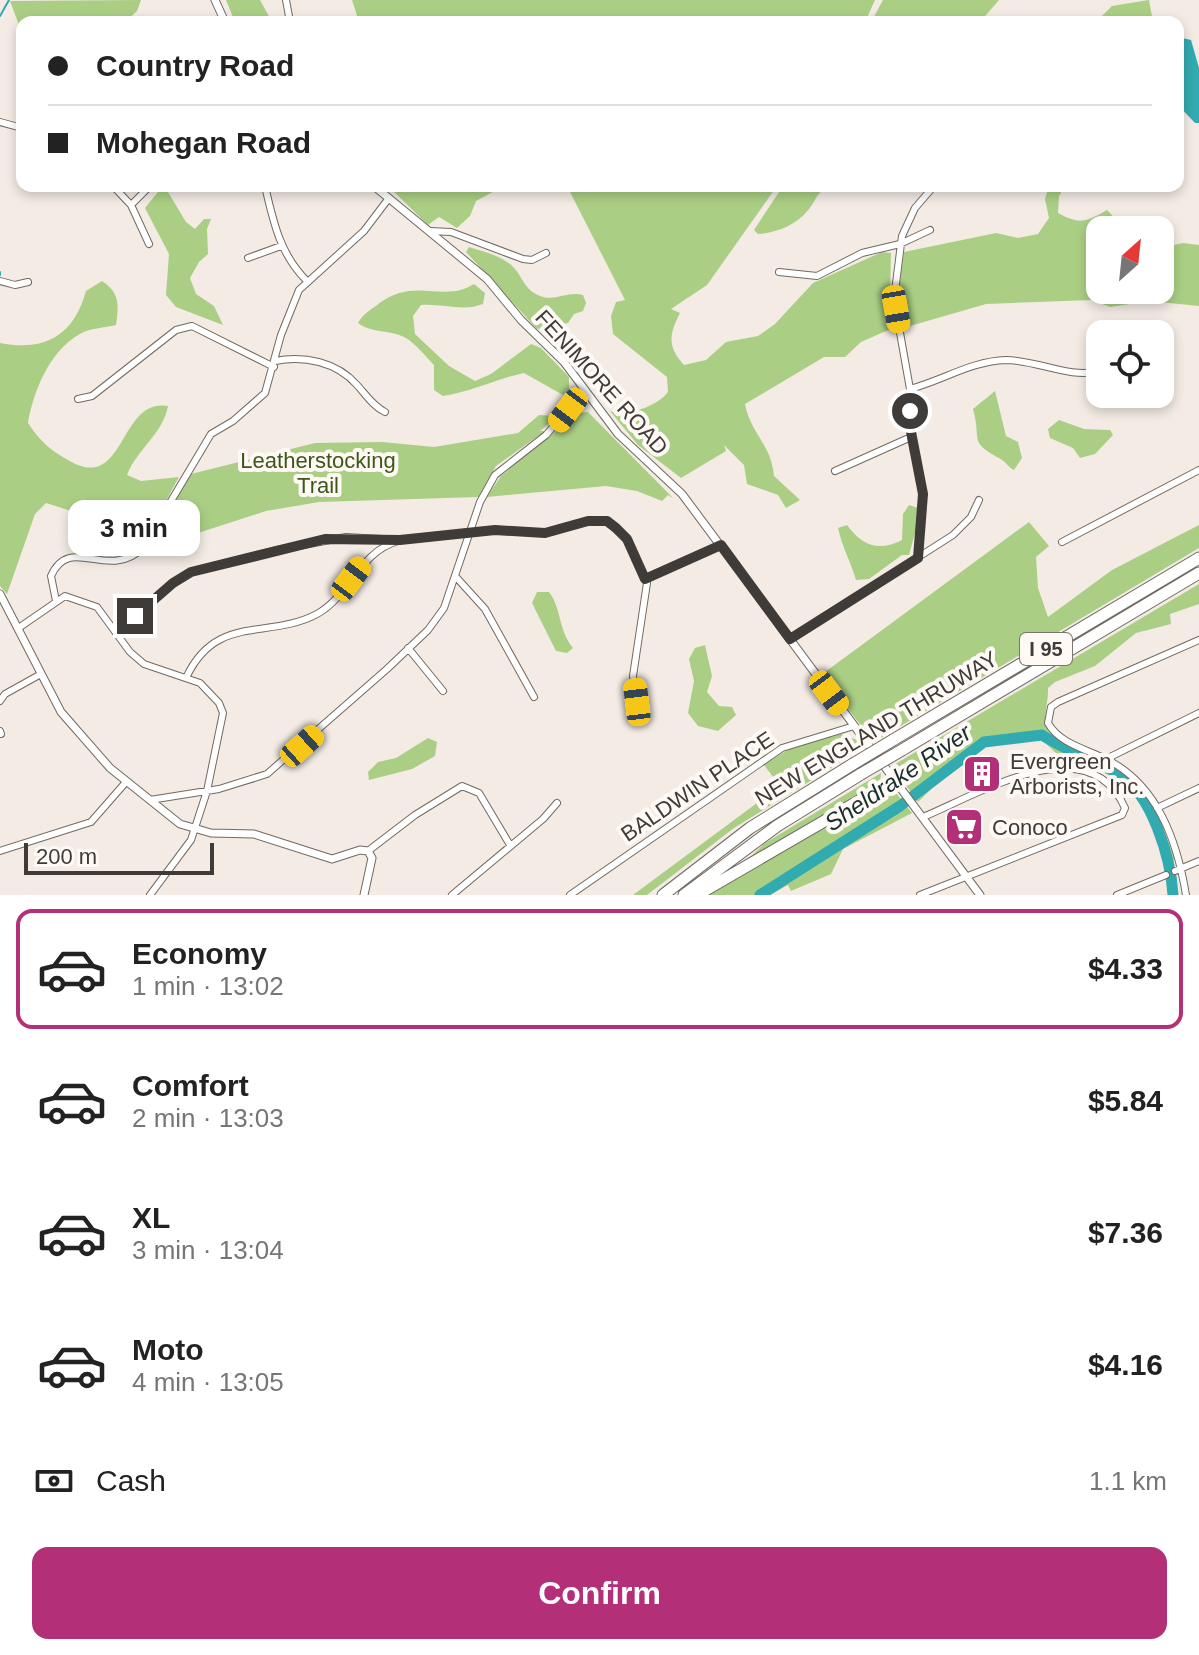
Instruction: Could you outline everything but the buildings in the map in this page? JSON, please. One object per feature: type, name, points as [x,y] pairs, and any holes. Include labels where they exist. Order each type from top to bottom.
[{"type":"highway","name":"NEW ENGLAND THRUWAY","points":[[663,895],[750,828],[1199,558]]},
{"type":"highway","name":"NEW ENGLAND THRUWAY","points":[[684,895],[777,826],[1199,573]]},
{"type":"highway","points":[[697,895],[895,780]]},
{"type":"street","points":[[119,192],[131,205],[149,244]]},
{"type":"street","points":[[131,205],[144,192]]},
{"type":"street","points":[[267,192],[281,246],[290,264],[306,280]]},
{"type":"street","name":"FENIMORE ROAD","points":[[382,192],[487,279],[521,320],[564,362],[618,434],[682,494],[980,895]]},
{"type":"street","points":[[918,558],[923,494],[911,437],[910,389],[894,299],[900,244],[915,208],[929,192]]},
{"type":"street","points":[[56,601],[51,576],[64,559],[72,556],[115,563],[127,561],[143,548],[211,434],[261,400],[275,364],[287,316],[306,280],[364,231],[389,198]]},
{"type":"street","points":[[779,272],[817,276],[862,253],[900,244],[930,230]]},
{"type":"street","points":[[430,231],[460,235],[523,259],[532,260],[546,253]]},
{"type":"street","points":[[248,258],[281,246]]},
{"type":"street","points":[[2,282],[28,282]]},
{"type":"street","points":[[78,399],[92,396],[176,330],[192,326],[275,364],[302,358],[332,368],[345,374],[385,412]]},
{"type":"street","points":[[910,389],[967,367],[1000,361],[1086,370]]},
{"type":"street","points":[[150,800],[253,781],[280,766],[408,648],[437,619],[495,475],[546,435],[585,390]]},
{"type":"street","points":[[835,471],[911,437]]},
{"type":"street","points":[[1062,542],[1199,470]]},
{"type":"street","points":[[790,639],[962,527],[979,500]]},
{"type":"street","points":[[116,632],[173,583],[205,567],[325,539],[400,540],[495,530],[545,533],[588,521],[607,521],[627,539],[645,579],[646,601],[633,676],[637,702]]},
{"type":"street","points":[[186,678],[200,653],[216,640],[317,614],[341,592],[368,559],[400,540]]},
{"type":"street","points":[[645,579],[721,545]]},
{"type":"street","points":[[456,577],[485,609],[534,697]]},
{"type":"street","points":[[0,594],[20,627],[61,712],[126,782],[194,830],[251,833],[332,859],[368,851],[462,786],[479,793],[510,845]]},
{"type":"street","points":[[20,627],[56,601],[71,596],[89,603],[97,607],[144,664],[200,683],[213,696],[223,713],[207,791],[194,830],[185,851],[168,868],[150,895]]},
{"type":"street","points":[[1186,895],[1157,808],[1138,779],[1106,759],[1068,742],[1048,723],[1051,707],[1058,702],[1199,640]]},
{"type":"street","points":[[408,648],[443,691]]},
{"type":"street","points":[[0,701],[41,674]]},
{"type":"street","points":[[1106,759],[1199,713]]},
{"type":"street","name":"BALDWIN PLACE","points":[[570,895],[782,748],[854,726]]},
{"type":"street","points":[[920,895],[1125,812],[1122,802],[1111,788],[1093,775],[1058,766],[1032,771],[923,817]]},
{"type":"street","points":[[0,851],[91,822],[126,782]]},
{"type":"street","points":[[1157,808],[1199,788]]},
{"type":"street","points":[[452,895],[557,803]]},
{"type":"street","points":[[364,895],[372,858],[368,851]]},
{"type":"street","points":[[1178,870],[1199,861]]},
{"type":"street","points":[[1117,895],[1166,875]]},
{"type":"green space","points":[[141,0],[132,16],[16,17],[10,1]]},
{"type":"green space","points":[[226,0],[260,0],[269,16],[233,16]]},
{"type":"green space","points":[[352,0],[875,0],[868,16],[357,16]]},
{"type":"green space","points":[[883,0],[999,0],[985,16],[874,16]]},
{"type":"green space","points":[[1149,0],[1152,16],[1102,16],[1112,6]]},
{"type":"green space","points":[[158,192],[168,192],[186,222],[195,229],[204,219],[211,219],[207,229],[208,254],[190,278],[196,294],[214,306],[223,325],[176,307],[166,295],[169,254],[145,208]]},
{"type":"green space","points":[[394,192],[493,192],[476,201],[470,216],[457,228],[439,217],[428,225]]},
{"type":"green space","points":[[570,192],[773,192],[707,285],[671,309],[680,313],[672,346],[684,365],[706,360],[726,342],[758,336],[775,324],[813,283],[882,252],[891,253],[890,296],[895,327],[861,342],[845,357],[824,357],[745,404],[769,455],[774,476],[800,500],[786,508],[778,495],[747,484],[744,465],[724,445],[726,451],[681,478],[638,445],[610,411],[625,413],[650,406],[668,392],[667,377],[613,334],[611,316],[616,302],[625,300]]},
{"type":"green space","points":[[779,192],[822,192],[792,224],[772,232],[758,234],[754,230]]},
{"type":"green space","points":[[1047,192],[1061,192],[1058,213],[1072,219],[1086,219],[1086,300],[986,304],[903,328],[898,297],[904,252],[996,233],[1018,238],[1038,234],[1049,218],[1045,199]]},
{"type":"green space","points":[[1107,210],[1113,216],[1096,216]]},
{"type":"green space","points":[[1174,245],[1199,245],[1199,306],[1174,304]]},
{"type":"green space","points":[[469,247],[506,261],[535,294],[551,298],[583,295],[586,303],[583,311],[574,314],[568,323],[537,329],[466,252]]},
{"type":"green space","name":"Leatherstocking Trail","points":[[102,281],[117,300],[116,325],[84,332],[60,350],[39,385],[28,423],[50,448],[68,460],[87,467],[101,465],[112,456],[139,416],[152,407],[168,406],[161,425],[127,475],[141,481],[179,477],[150,530],[134,538],[112,524],[46,503],[35,514],[7,594],[0,586],[0,343],[31,345],[55,337],[74,319],[86,291]]},
{"type":"green space","points":[[474,284],[485,293],[483,304],[468,307],[421,305],[413,316],[415,334],[449,366],[475,381],[491,374],[531,344],[541,348],[569,377],[569,389],[563,395],[524,373],[443,396],[434,390],[434,365],[414,344],[400,335],[370,329],[358,323],[391,296],[416,290],[451,292]]},
{"type":"green space","points":[[1102,304],[1130,304],[1110,307]]},
{"type":"green space","points":[[995,391],[1006,436],[1018,442],[1022,458],[1014,470],[983,448],[978,439],[973,409]]},
{"type":"green space","points":[[588,412],[673,498],[668,495],[662,501],[637,491],[606,486],[487,497],[501,476],[578,413]]},
{"type":"green space","name":"Leatherstocking Trail","points":[[539,415],[552,416],[550,423],[540,431],[545,431],[496,466],[478,497],[319,502],[266,511],[198,533],[156,534],[191,474],[315,443],[382,442],[434,447],[518,433]]},
{"type":"green space","points":[[1059,420],[1084,429],[1110,430],[1113,435],[1095,454],[1080,458],[1073,448],[1050,438],[1048,429]]},
{"type":"green space","points":[[909,505],[918,508],[918,522],[909,555],[902,555],[869,579],[856,580],[838,528],[847,525],[859,538],[872,545],[894,544],[902,540],[903,514]]},
{"type":"green space","points":[[1029,522],[1049,546],[1036,557],[1038,588],[1048,617],[1112,570],[1199,525],[1199,548],[874,742],[821,675]]},
{"type":"green space","points":[[1199,584],[1199,604],[1170,614],[1171,624],[1136,633],[1095,666],[1055,682],[1048,688],[1046,718],[1054,735],[1125,770],[1150,799],[1175,858],[1166,872],[1168,864],[1150,822],[1133,795],[1109,775],[1068,755],[1060,757],[1039,737],[983,746],[962,759],[918,802],[892,766]]},
{"type":"green space","points":[[537,592],[549,592],[556,605],[573,648],[567,653],[556,651],[532,603]]},
{"type":"green space","points":[[705,645],[712,676],[707,692],[719,706],[732,707],[736,715],[718,731],[698,726],[688,713],[694,681],[689,659],[695,648]]},
{"type":"green space","points":[[841,734],[857,740],[862,749],[734,828],[647,895],[633,895],[780,786],[764,765],[792,747]]},
{"type":"green space","points":[[428,738],[437,742],[435,756],[412,769],[369,780],[368,772],[378,762],[396,758]]},
{"type":"green space","points":[[881,773],[880,784],[747,860],[765,843]]},
{"type":"green space","points":[[887,791],[897,794],[912,813],[843,849],[831,874],[791,891],[788,885],[770,895],[706,895]]},
{"type":"water","points":[[1184,38],[1191,40],[1199,68],[1199,123],[1195,123],[1184,111]]},
{"type":"waterway","points":[[0,16],[9,0]]},
{"type":"waterway","name":"Sheldrake River","points":[[760,895],[900,806],[984,742],[1042,735],[1131,783],[1158,828],[1173,895]]},
{"type":"place","name":"Evergreen Arborists, Inc.","points":[[982,774]]},
{"type":"place","name":"Conoco","points":[[964,827]]},
{"type":"route","points":[[135,616],[173,583],[191,572],[325,539],[368,537],[400,540],[495,530],[545,533],[588,521],[607,521],[627,539],[645,579],[667,572],[721,545],[790,639],[918,558],[923,494],[910,411]]}]
